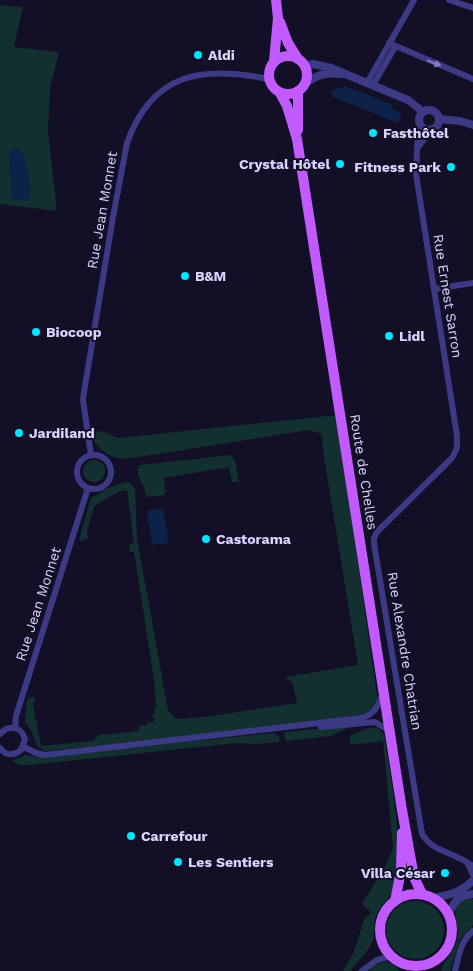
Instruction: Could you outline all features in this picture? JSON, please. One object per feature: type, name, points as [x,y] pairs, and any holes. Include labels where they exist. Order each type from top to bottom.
[{"type":"main road","points":[[276,0],[278,18],[274,61],[268,72],[268,78],[272,87],[280,93],[285,102],[297,139]]},
{"type":"main road","points":[[278,18],[288,43],[307,75],[302,88],[297,139]]},
{"type":"main road","points":[[274,61],[286,56],[301,62]]},
{"type":"main road","points":[[280,93],[289,95],[302,88]]},
{"type":"main road","name":"Route de Chelles","points":[[297,139],[402,810],[414,877],[422,894]]},
{"type":"main road","name":"Route de Chelles","points":[[395,901],[401,871],[402,810]]},
{"type":"main road","points":[[422,894],[433,898],[439,902],[448,914],[451,923],[451,937],[446,950],[439,957],[424,965],[403,967],[392,956],[382,941],[380,929],[383,916],[395,901],[408,895],[422,894]]},
{"type":"main road","points":[[436,971],[439,957]]},
{"type":"street","points":[[370,84],[414,0]]},
{"type":"street","points":[[449,0],[473,8]]},
{"type":"street","points":[[392,45],[473,78]]},
{"type":"street","points":[[301,62],[331,68],[408,100],[423,112]]},
{"type":"street","name":"Rue Jean Monnet","points":[[91,455],[83,400],[88,362],[127,143],[137,119],[150,101],[162,91],[188,77],[198,74],[225,73],[268,78]]},
{"type":"street","points":[[302,88],[312,79],[325,73],[348,75]]},
{"type":"street","points":[[418,147],[438,124],[439,119],[434,111],[429,110],[423,112],[419,117],[421,126],[431,130]]},
{"type":"street","points":[[439,119],[460,121],[473,125]]},
{"type":"street","name":"Rue Ernest Sarron","points":[[421,126],[418,132],[416,174],[457,436],[457,448]]},
{"type":"street","points":[[434,289],[473,283]]},
{"type":"street","name":"Rue Alexandre Chatrian","points":[[457,448],[452,458],[378,532],[374,538],[374,544],[422,834],[426,841],[435,848],[470,864],[472,878]]},
{"type":"street","points":[[91,455],[104,458],[110,465],[111,473],[108,482],[99,489],[88,488],[80,482],[76,472],[79,463],[86,456],[91,455]]},
{"type":"street","name":"Rue Jean Monnet","points":[[15,728],[16,716],[88,488]]},
{"type":"street","points":[[235,734],[369,716],[378,707],[384,690]]},
{"type":"street","points":[[24,747],[45,755],[363,722],[375,722],[391,732]]},
{"type":"street","points":[[0,734],[6,728],[15,728],[24,735],[24,747],[14,754],[3,754],[0,748]]},
{"type":"street","points":[[448,914],[457,898],[473,893],[472,878]]},
{"type":"street","points":[[433,898],[454,894],[464,889],[472,878]]},
{"type":"street","points":[[455,971],[461,946],[473,931]]},
{"type":"street","points":[[362,971],[377,960],[392,956]]},
{"type":"green space","points":[[0,5],[23,7],[14,47],[59,52],[50,88],[48,131],[57,211],[0,204]]},
{"type":"green space","points":[[337,415],[378,702],[366,715],[148,741],[45,751],[37,746],[31,730],[25,722],[27,699],[33,697],[36,699],[33,704],[41,746],[93,741],[99,735],[138,731],[141,724],[145,726],[149,722],[152,723],[155,719],[152,717],[156,706],[154,680],[134,552],[130,552],[129,545],[134,543],[127,490],[120,491],[94,506],[87,532],[88,538],[79,540],[91,498],[121,483],[131,483],[135,489],[137,538],[168,710],[176,719],[205,717],[297,703],[293,684],[285,677],[358,665],[322,434],[309,430],[126,459],[107,454],[93,440],[94,432],[101,431],[118,438]]},
{"type":"green space","points":[[231,455],[235,461],[239,482],[232,482],[229,467],[164,478],[165,495],[146,497],[138,473],[140,465]]},
{"type":"green space","points":[[94,460],[102,463],[105,471],[102,479],[94,482],[86,479],[83,471],[86,463]]},
{"type":"green space","points":[[355,725],[331,736],[286,741],[284,733],[286,732]]},
{"type":"green space","points":[[368,728],[377,728],[384,734],[396,814],[398,857],[392,892],[376,917],[374,937],[371,944],[351,971],[343,971],[353,954],[365,917],[370,915],[370,911],[362,904],[385,867],[393,848],[383,741],[350,745],[350,736]]},
{"type":"green space","points":[[274,733],[280,737],[279,742],[237,743],[30,765],[20,765],[12,761],[26,755],[38,757]]},
{"type":"green space","points":[[466,898],[473,899],[473,925],[460,939],[450,971],[441,971],[457,940],[455,912],[460,903]]},
{"type":"green space","points":[[415,901],[426,903],[439,914],[444,930],[442,941],[431,954],[415,959],[404,957],[391,946],[386,930],[388,919],[399,906]]},
{"type":"green space","points":[[385,962],[393,964],[400,971],[368,971],[377,964]]},
{"type":"water","points":[[345,86],[391,104],[394,110],[402,116],[398,123],[331,96],[333,90]]},
{"type":"water","points":[[13,148],[20,148],[24,159],[30,190],[28,201],[14,200],[12,198],[9,152]]},
{"type":"water","points":[[163,508],[169,543],[152,545],[147,511]]},
{"type":"place","name":"Aldi","points":[[198,55]]},
{"type":"place","name":"Fasthôtel","points":[[373,133]]},
{"type":"place","name":"Crystal Hôtel","points":[[340,164]]},
{"type":"place","name":"Fitness Park","points":[[451,167]]},
{"type":"place","name":"B&M","points":[[185,276]]},
{"type":"place","name":"Biocoop","points":[[36,332]]},
{"type":"place","name":"Lidl","points":[[389,336]]},
{"type":"place","name":"Jardiland","points":[[19,433]]},
{"type":"place","name":"Castorama","points":[[206,539]]},
{"type":"place","name":"Carrefour","points":[[131,836]]},
{"type":"place","name":"Les Sentiers","points":[[178,862]]},
{"type":"place","name":"Villa César","points":[[445,873]]}]
